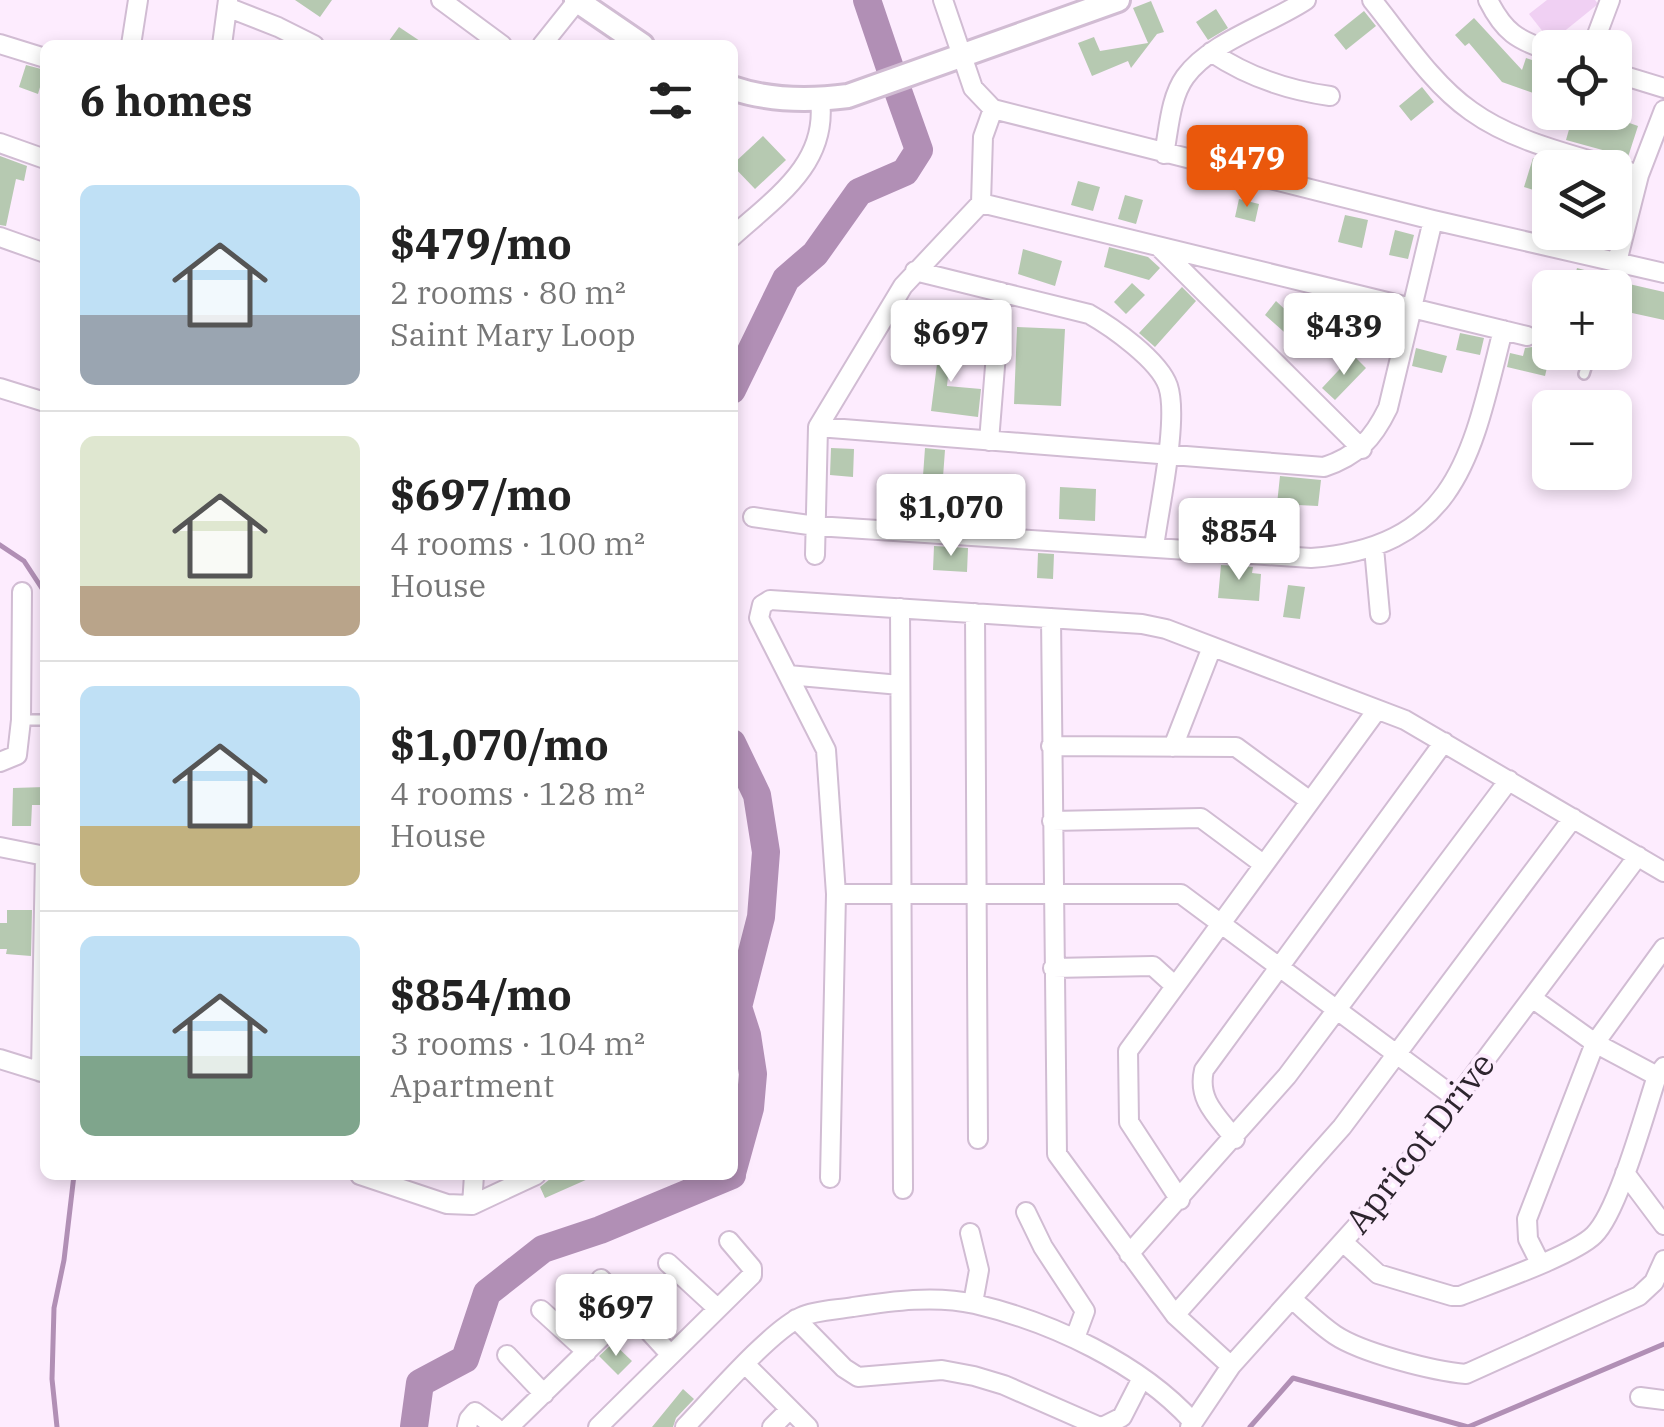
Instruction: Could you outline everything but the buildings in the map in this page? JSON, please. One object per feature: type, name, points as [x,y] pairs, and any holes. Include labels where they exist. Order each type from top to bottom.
[{"type":"street","points":[[132,40],[138,0]]},
{"type":"street","points":[[441,0],[495,40]]},
{"type":"street","points":[[546,40],[577,0],[635,40]]},
{"type":"street","points":[[943,0],[950,58],[993,109],[1434,220],[1664,273]]},
{"type":"street","points":[[738,89],[783,99],[848,96],[1118,0]]},
{"type":"street","points":[[1164,154],[1174,104],[1185,77],[1211,52],[1306,0]]},
{"type":"street","points":[[1372,0],[1451,95],[1470,111],[1513,134],[1639,175]]},
{"type":"street","points":[[1488,0],[1504,26],[1520,41],[1532,45]]},
{"type":"street","points":[[1599,30],[1610,0]]},
{"type":"street","points":[[223,40],[228,4],[305,40]]},
{"type":"street","points":[[0,44],[40,56]]},
{"type":"street","points":[[1211,52],[1239,72],[1295,92],[1330,96]]},
{"type":"street","points":[[1632,78],[1664,88]]},
{"type":"street","points":[[738,232],[811,161],[822,115],[820,100]]},
{"type":"street","points":[[815,555],[818,428],[915,271],[981,203],[983,137],[993,109]]},
{"type":"street","points":[[1616,262],[1639,175],[1664,110]]},
{"type":"street","points":[[0,143],[40,157]]},
{"type":"street","points":[[981,203],[1527,336]]},
{"type":"street","points":[[818,428],[1324,467],[1362,448],[1388,408],[1434,220]]},
{"type":"street","points":[[0,237],[40,250]]},
{"type":"street","points":[[1159,246],[1362,448]]},
{"type":"street","points":[[915,271],[1089,314],[1110,326],[1156,368],[1167,382],[1172,406],[1154,547]]},
{"type":"street","points":[[989,441],[1001,292]]},
{"type":"street","points":[[753,516],[816,526],[1311,558],[1350,555],[1412,529],[1438,506],[1458,476],[1482,413],[1503,330]]},
{"type":"street","points":[[0,388],[40,400]]},
{"type":"street","points":[[1374,548],[1380,614]]},
{"type":"street","points":[[0,762],[16,755],[21,720],[22,592]]},
{"type":"street","points":[[830,1178],[836,894],[826,750],[759,618],[762,606],[770,600],[1142,624],[1377,710],[1444,742],[1664,872]]},
{"type":"street","points":[[900,608],[904,1189]]},
{"type":"street","points":[[975,613],[978,1139]]},
{"type":"street","points":[[1051,618],[1057,1154],[1175,1316],[1231,1366]]},
{"type":"street","points":[[1173,746],[1212,647]]},
{"type":"street","points":[[788,675],[900,685]]},
{"type":"street","points":[[1180,1200],[1129,1122],[1128,1051],[1377,710]]},
{"type":"street","points":[[1235,1139],[1203,1097],[1200,1085],[1204,1070],[1444,742]]},
{"type":"street","points":[[1051,746],[1236,746],[1310,801]]},
{"type":"street","points":[[1129,1254],[1235,1139],[1339,1009],[1509,780]]},
{"type":"street","points":[[1052,821],[1201,818],[1263,864]]},
{"type":"street","points":[[1175,1316],[1314,1160],[1573,818]]},
{"type":"street","points":[[0,847],[40,855]]},
{"type":"street","name":"Apricot Drive","points":[[796,1319],[900,1299],[972,1304],[1075,1338],[1173,1399],[1192,1424],[1231,1366],[1381,1198],[1638,856]]},
{"type":"street","points":[[836,894],[1181,894],[1457,1098]]},
{"type":"street","points":[[1540,1263],[1528,1239],[1527,1219],[1595,1044],[1664,948]]},
{"type":"street","points":[[1053,968],[1153,966],[1174,985]]},
{"type":"street","points":[[1343,1242],[1378,1274],[1460,1296],[1593,1237],[1602,1226],[1660,1072],[1595,1044],[1532,998]]},
{"type":"street","points":[[0,1059],[40,1072]]},
{"type":"street","points":[[1625,1173],[1664,1225]]},
{"type":"street","points":[[472,1205],[474,1180]]},
{"type":"street","points":[[413,1184],[447,1204],[472,1205],[525,1180]]},
{"type":"street","points":[[1026,1212],[1043,1248],[1086,1311],[1075,1338]]},
{"type":"street","points":[[970,1233],[979,1270],[972,1304]]},
{"type":"street","points":[[598,1427],[748,1280],[752,1268],[729,1241]]},
{"type":"street","points":[[1292,1299],[1335,1335],[1356,1346],[1466,1374],[1640,1296],[1654,1282],[1664,1260]]},
{"type":"street","points":[[668,1262],[717,1308]]},
{"type":"street","points":[[601,1278],[670,1353]]},
{"type":"street","points":[[541,1310],[586,1352]]},
{"type":"street","points":[[509,1427],[628,1310]]},
{"type":"street","points":[[685,1427],[745,1364],[796,1319],[858,1377],[942,1370],[974,1376],[1101,1427],[1122,1417],[1142,1378]]},
{"type":"street","points":[[507,1356],[544,1394]]},
{"type":"street","points":[[745,1364],[808,1427]]},
{"type":"street","points":[[1640,1397],[1664,1400]]},
{"type":"street","points":[[772,1427],[790,1409]]},
{"type":"street","points":[[467,1427],[475,1412],[495,1427]]},
{"type":"lane","points":[[1614,270],[1616,262]]},
{"type":"lane","points":[[1584,374],[1585,370]]},
{"type":"lane","points":[[21,720],[40,720]]},
{"type":"shaded area","points":[[1547,0],[1595,0],[1598,4],[1566,30],[1542,30],[1529,14]]},
{"type":"waterway","points":[[867,0],[890,68]]},
{"type":"waterway","points":[[738,378],[786,279],[815,254],[859,192],[905,172],[919,150],[898,91]]},
{"type":"waterway","points":[[0,545],[24,561],[40,585]]},
{"type":"waterway","points":[[738,755],[757,795],[766,852],[761,917],[738,1007]]},
{"type":"waterway","points":[[738,1007],[753,1074],[750,1108],[738,1151]]},
{"type":"waterway","points":[[57,1427],[52,1379],[54,1308],[73,1180]]},
{"type":"waterway","points":[[414,1427],[420,1383],[465,1359],[487,1293],[543,1249],[600,1230],[720,1180]]},
{"type":"waterway","points":[[1250,1427],[1293,1378],[1468,1427],[1664,1344]]}]
